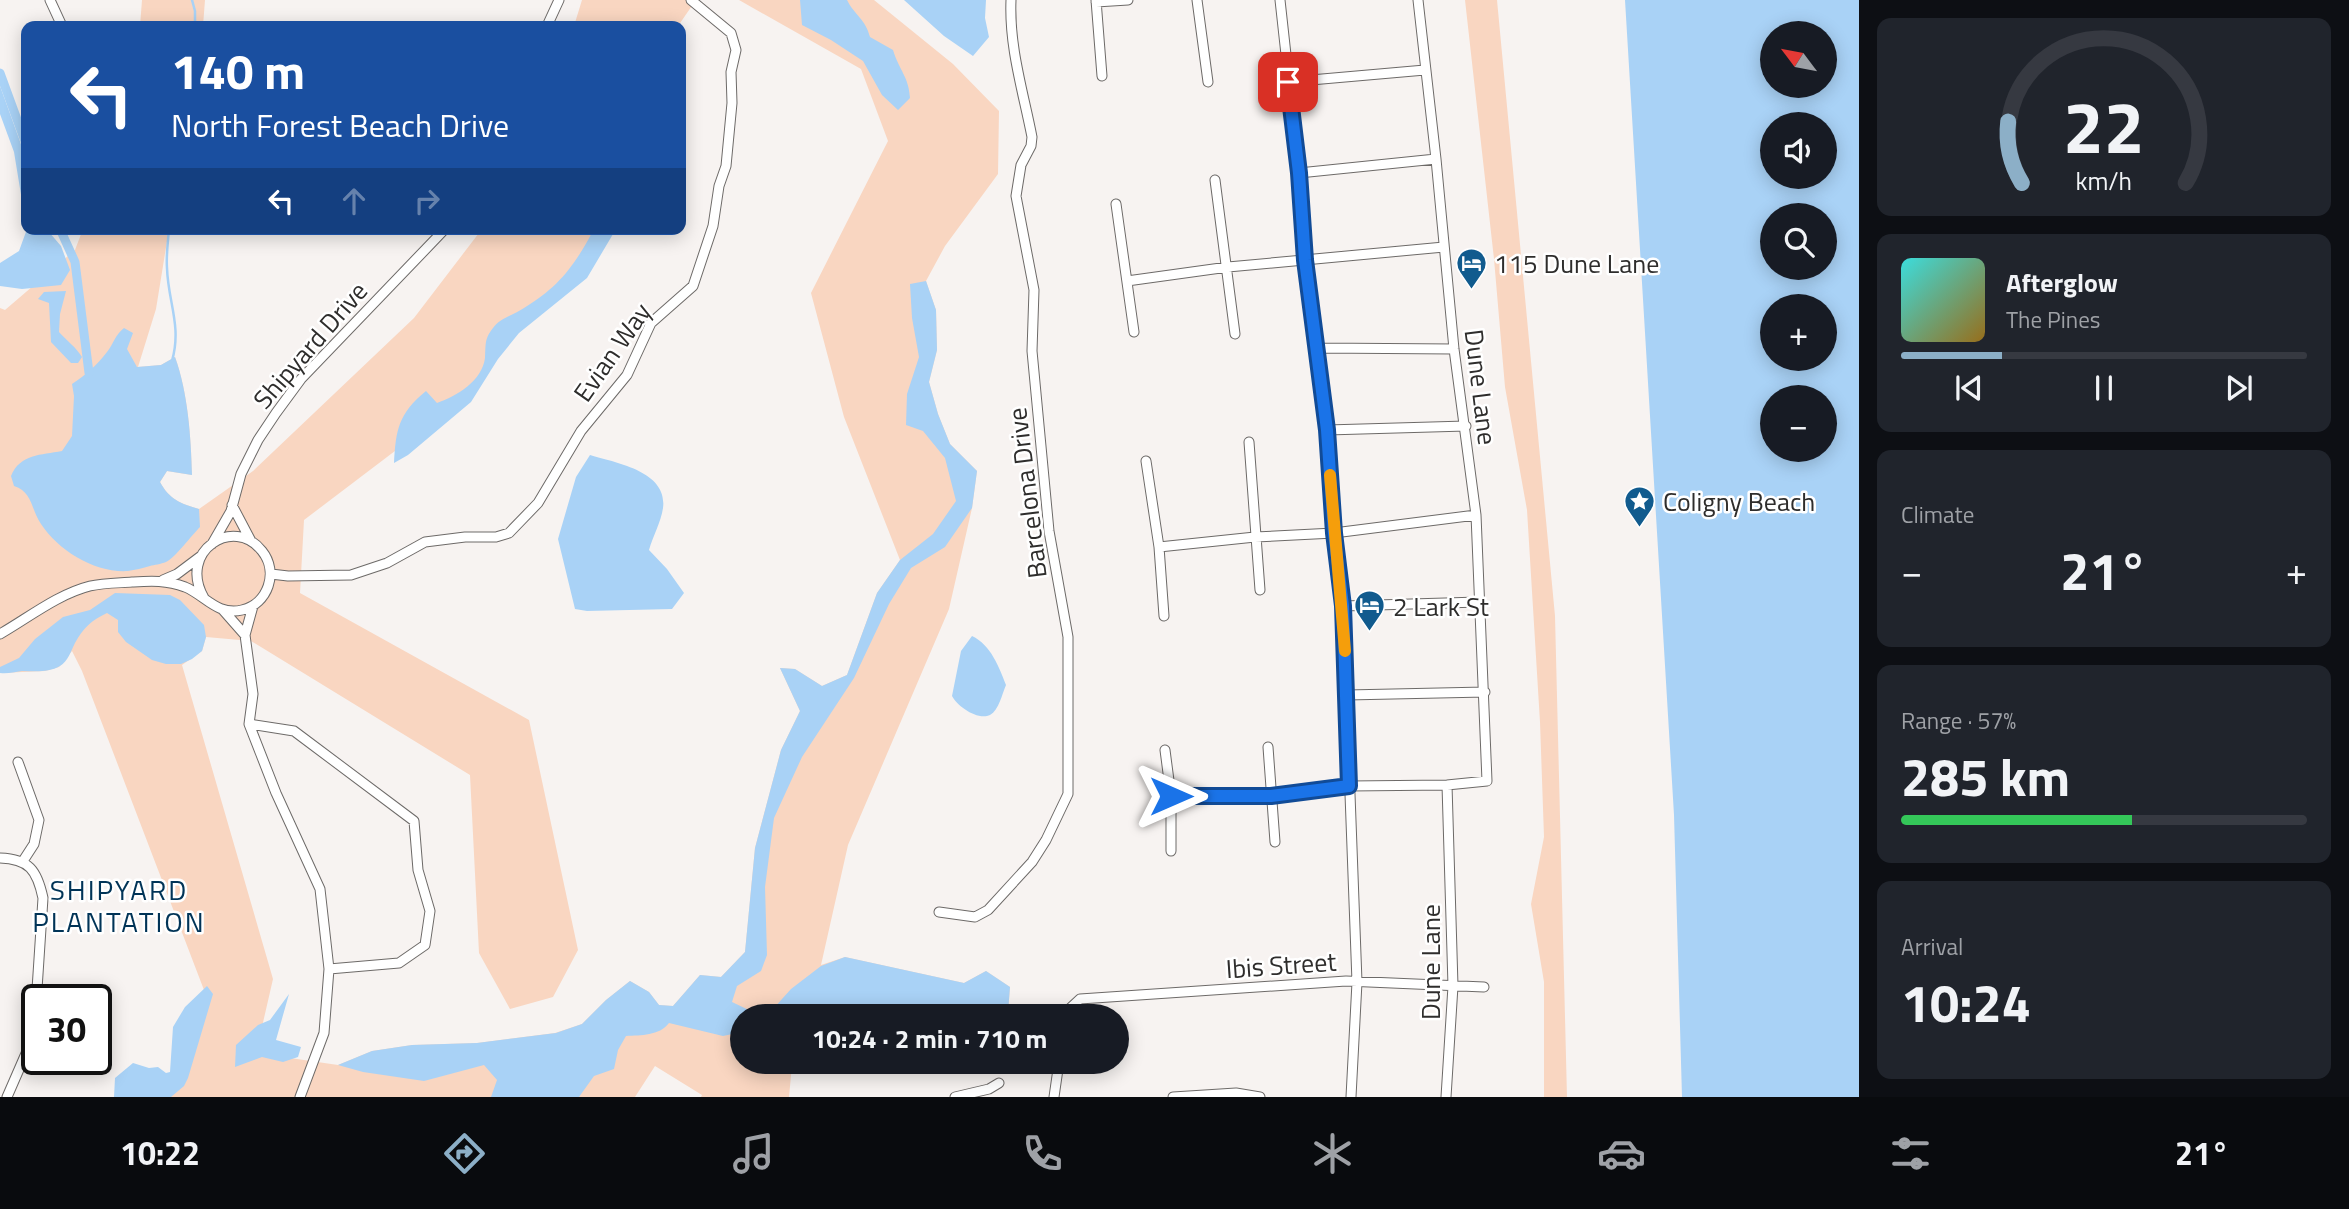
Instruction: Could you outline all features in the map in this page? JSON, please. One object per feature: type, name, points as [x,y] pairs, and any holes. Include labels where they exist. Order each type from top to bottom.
[{"type":"street","points":[[50,0],[60,21]]},
{"type":"street","points":[[549,21],[559,0]]},
{"type":"street","name":"Evian Way","points":[[271,573],[306,576],[351,575],[387,563],[425,542],[465,537],[496,537],[509,533],[538,503],[581,431],[627,375],[651,323],[693,286],[713,226],[719,186],[726,166],[732,103],[731,72],[736,50],[731,33],[691,0]]},
{"type":"street","name":"Barcelona Drive","points":[[939,912],[975,916],[988,910],[1032,862],[1068,794],[1068,638],[1048,518],[1032,351],[1034,290],[1016,196],[1021,165],[1031,146],[1032,137],[1013,50],[1011,0]]},
{"type":"street","points":[[1102,76],[1096,1],[1128,0]]},
{"type":"street","points":[[1197,0],[1208,82]]},
{"type":"street","points":[[1280,0],[1299,173],[1305,260],[1327,430],[1334,533],[1343,606],[1357,982],[1351,1097]]},
{"type":"street","name":"Dune Lane","points":[[1418,0],[1454,349],[1476,516],[1488,781],[1447,785],[1453,986],[1446,1097]]},
{"type":"street","points":[[1288,82],[1425,70]]},
{"type":"street","points":[[1299,173],[1436,159]]},
{"type":"street","points":[[1215,180],[1235,334]]},
{"type":"street","points":[[1116,204],[1134,332]]},
{"type":"street","name":"Shipyard Drive","points":[[212,544],[225,522],[241,474],[258,440],[302,379],[439,235]]},
{"type":"street","points":[[1127,281],[1228,267],[1444,247]]},
{"type":"street","points":[[1318,348],[1454,349]]},
{"type":"street","points":[[1327,430],[1466,425]]},
{"type":"street","points":[[1249,442],[1260,590]]},
{"type":"street","points":[[1146,461],[1159,547],[1164,616]]},
{"type":"street","points":[[232,505],[251,541],[268,561],[271,573],[266,592],[253,606],[245,635],[253,694],[249,724],[276,793],[320,890],[329,969],[324,1032],[300,1097]]},
{"type":"street","points":[[1159,547],[1255,537],[1334,533],[1476,516]]},
{"type":"street","points":[[0,634],[64,596],[88,587],[161,580],[177,574],[212,544],[228,537],[251,541]]},
{"type":"street","points":[[201,556],[196,578],[204,598]]},
{"type":"street","points":[[161,580],[188,588],[204,598],[222,610],[245,635]]},
{"type":"street","points":[[1343,606],[1479,602]]},
{"type":"street","points":[[222,610],[233,611],[253,606]]},
{"type":"street","points":[[1347,695],[1485,692]]},
{"type":"street","points":[[249,724],[294,731],[414,821],[418,870],[430,911],[425,945],[399,963],[329,969]]},
{"type":"street","points":[[1268,747],[1275,842]]},
{"type":"street","points":[[1165,750],[1171,796],[1171,851]]},
{"type":"street","points":[[18,762],[39,820],[34,844],[23,861]]},
{"type":"street","points":[[1171,796],[1271,796],[1349,786],[1447,785]]},
{"type":"street","points":[[0,858],[23,861],[39,877],[43,898],[34,1035],[7,1097]]},
{"type":"street","name":"Ibis Street","points":[[1075,1004],[1080,999],[1357,982],[1485,987]]},
{"type":"street","points":[[1054,1097],[1057,1074]]},
{"type":"street","points":[[955,1097],[989,1089],[999,1083]]},
{"type":"street","points":[[1173,1097],[1236,1093],[1260,1097]]},
{"type":"shaded area","points":[[142,0],[205,0],[203,21],[140,21]]},
{"type":"shaded area","points":[[582,0],[696,0],[681,21],[576,21]]},
{"type":"shaded area","points":[[739,0],[874,0],[953,64],[999,111],[998,174],[945,246],[926,281],[936,310],[937,350],[929,382],[950,444],[977,471],[972,508],[949,609],[848,845],[821,965],[845,957],[964,983],[986,971],[1010,987],[1009,1004],[730,1004],[730,1074],[791,1074],[789,1097],[701,1097],[702,1095],[655,1066],[635,1097],[152,1097],[179,1072],[204,990],[72,651],[59,667],[45,671],[0,673],[0,308],[5,310],[75,250],[81,235],[168,235],[156,309],[138,367],[161,365],[175,357],[186,400],[192,475],[167,471],[160,482],[176,500],[199,509],[253,471],[414,318],[477,235],[604,235],[576,280],[497,345],[478,388],[304,520],[300,593],[529,720],[578,950],[553,997],[510,1009],[479,953],[470,775],[251,641],[206,637],[202,651],[182,665],[273,979],[256,1053],[338,1065],[372,1051],[412,1045],[477,1043],[555,1033],[582,1024],[630,981],[649,992],[659,1005],[673,1006],[700,975],[721,977],[745,952],[755,848],[781,750],[800,711],[780,668],[795,669],[822,686],[847,675],[877,593],[900,560],[844,417],[811,293],[888,141],[861,69]]},
{"type":"shaded area","points":[[1465,0],[1497,0],[1555,616],[1567,1097],[1544,1097],[1544,982],[1531,904],[1544,837],[1527,510],[1505,387],[1494,259]]},
{"type":"water","points":[[800,0],[847,0],[870,37],[893,50],[908,84],[910,98],[898,110],[882,95],[863,61],[802,25]]},
{"type":"water","points":[[904,0],[986,0],[985,18],[989,37],[973,56],[944,36]]},
{"type":"water","points":[[1625,0],[1859,0],[1859,1097],[1682,1097],[1674,815]]},
{"type":"water","points":[[0,86],[21,144],[21,195],[14,152],[0,114]]},
{"type":"water","points":[[25,235],[52,235],[61,246],[70,270],[61,285],[22,289],[0,286],[0,263],[19,251]]},
{"type":"water","points":[[591,235],[612,235],[587,278],[519,333],[498,359],[471,402],[408,455],[394,463],[400,423],[409,407],[426,391],[437,403],[460,392],[474,380],[483,366],[487,339],[493,328],[547,292],[580,254]]},
{"type":"water","points":[[926,281],[936,310],[937,350],[929,382],[950,444],[977,471],[972,508],[945,547],[911,568],[889,604],[854,678],[802,757],[774,818],[765,887],[767,955],[761,971],[737,986],[732,1002],[736,1004],[730,1004],[730,1035],[723,1036],[669,1023],[655,1033],[626,1036],[618,1050],[614,1069],[594,1076],[579,1097],[491,1097],[497,1080],[484,1065],[424,1081],[363,1072],[338,1065],[372,1051],[412,1045],[477,1043],[556,1033],[582,1024],[630,981],[649,992],[659,1005],[673,1006],[700,975],[721,977],[745,952],[755,848],[781,750],[800,711],[780,668],[795,669],[822,686],[847,675],[877,593],[900,560],[933,534],[956,501],[945,458],[923,431],[906,425],[907,394],[919,357],[912,318],[910,284]]},
{"type":"water","points":[[66,291],[59,332],[82,357],[78,363],[71,363],[51,342],[49,303],[38,299],[44,292]]},
{"type":"water","points":[[124,328],[133,333],[127,349],[137,367],[161,365],[175,357],[186,400],[192,475],[167,471],[160,482],[176,500],[199,509],[200,527],[166,562],[128,571],[116,571],[91,564],[58,543],[41,524],[25,492],[14,486],[11,476],[26,459],[62,451],[72,436],[72,384],[99,361]]},
{"type":"water","points":[[590,455],[638,471],[657,485],[662,495],[663,508],[649,550],[684,593],[672,609],[575,609],[558,539],[576,477]]},
{"type":"water","points":[[115,593],[170,595],[180,600],[204,625],[206,637],[202,651],[181,664],[152,660],[126,642],[118,632],[118,620],[107,613],[85,629],[60,666],[46,671],[0,673],[0,667],[19,658],[35,639],[63,617],[90,610]]},
{"type":"water","points":[[972,636],[989,651],[1006,685],[996,709],[985,716],[968,712],[952,696],[961,651]]},
{"type":"water","points":[[845,957],[964,983],[986,971],[1010,987],[1009,1004],[778,1004],[791,989],[821,966]]},
{"type":"water","points":[[207,986],[213,994],[184,1086],[171,1097],[114,1097],[115,1078],[133,1063],[170,1072],[173,1027],[185,1007]]},
{"type":"water","points":[[289,994],[276,1040],[301,1047],[298,1057],[283,1062],[262,1057],[235,1067],[236,1045],[258,1025],[270,1020]]},
{"type":"waterway","points":[[192,0],[195,21]]},
{"type":"waterway","points":[[0,73],[21,130]]},
{"type":"waterway","points":[[63,235],[75,262],[89,373]]},
{"type":"waterway","points":[[168,235],[167,268],[176,336],[172,361]]},
{"type":"slow traffic","points":[[1330,475],[1345,651]]},
{"type":"place","name":"115 Dune Lane","points":[[1471,290]]},
{"type":"place","name":"Coligny Beach","points":[[1640,528]]},
{"type":"place","name":"2 Lark St","points":[[1370,633]]},
{"type":"district","name":"SHIPYARD PLANTATION","points":[[119,905]]},
{"type":"route","points":[[1171,796],[1271,796],[1349,786],[1343,606],[1334,533],[1327,430],[1305,260],[1299,173],[1288,82]]}]
